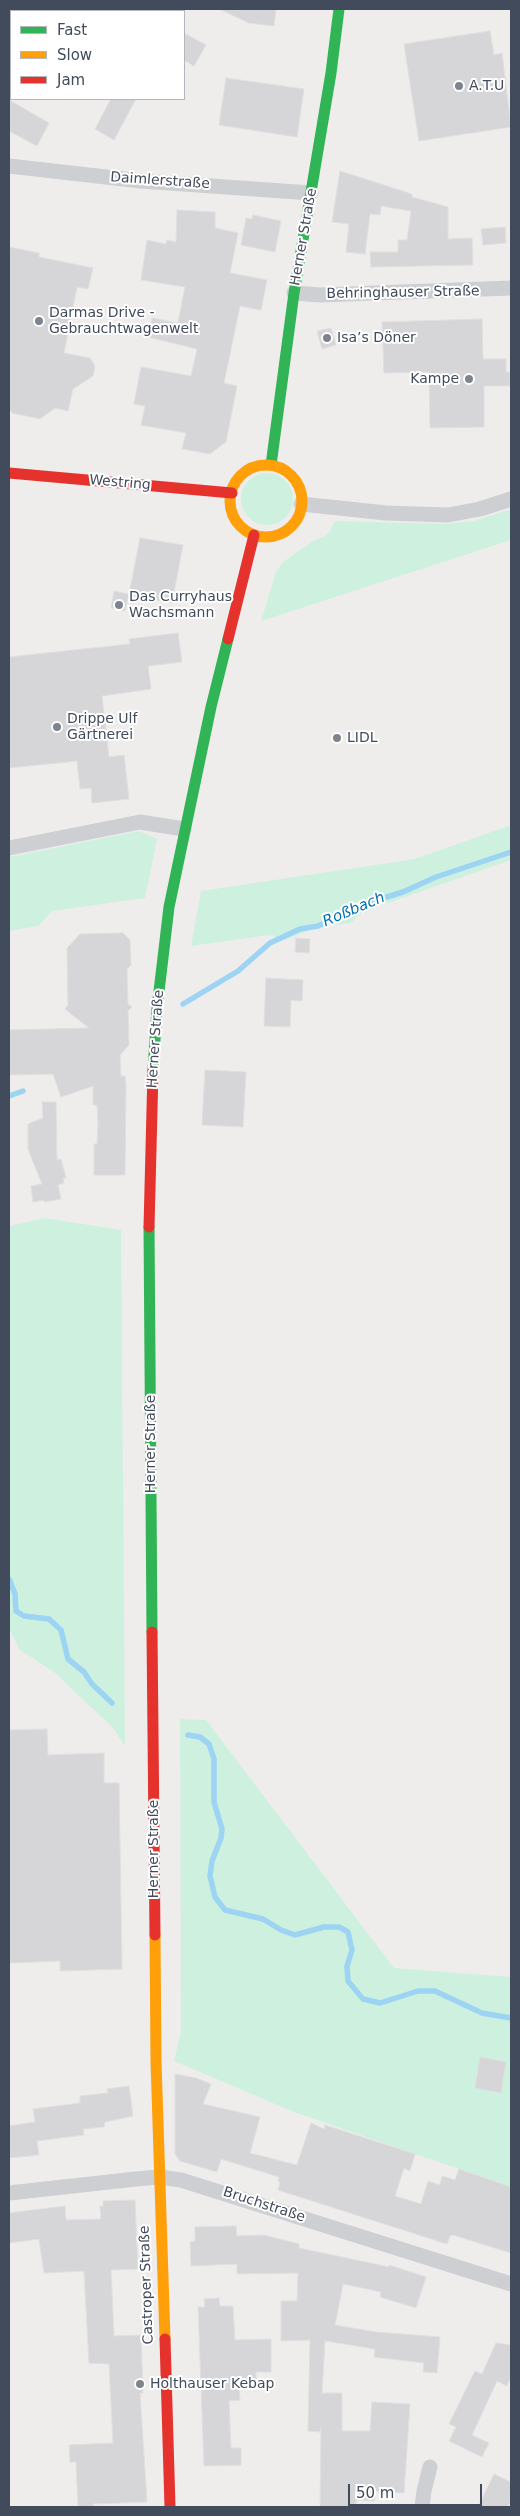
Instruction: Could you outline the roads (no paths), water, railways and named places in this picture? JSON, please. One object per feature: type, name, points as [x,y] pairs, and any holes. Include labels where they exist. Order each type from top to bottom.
[{"type":"main road","name":"Herner Straße","points":[[271,465],[294,293],[339,9]]},
{"type":"main road","points":[[271,465],[284,470],[293,477],[299,486],[301,504],[296,521],[284,532],[270,536],[254,534],[245,530],[237,522],[232,512],[232,493],[236,482],[248,470],[271,465]]},
{"type":"main road","name":"Westring","points":[[9,473],[232,493]]},
{"type":"main road","name":"Herner Straße","points":[[156,2061],[149,1167],[157,1008],[169,907],[184,829],[211,707],[254,534]]},
{"type":"main road","name":"Castroper Straße","points":[[156,2061],[170,2507]]},
{"type":"street","name":"Daimlerstraße","points":[[9,166],[141,181],[311,193]]},
{"type":"street","name":"Behringhauser Straße","points":[[294,293],[320,295],[511,288]]},
{"type":"street","points":[[301,504],[386,513],[448,515],[480,509],[511,498]]},
{"type":"street","points":[[9,848],[140,822],[184,829]]},
{"type":"street","name":"Bruchstraße","points":[[9,2193],[159,2177],[201,2186],[511,2284]]},
{"type":"street","points":[[422,2507],[430,2468]]},
{"type":"waterway","name":"Roßbach","points":[[183,1004],[238,971],[270,943],[300,929],[318,926],[367,903],[403,892],[436,877],[511,852]]},
{"type":"waterway","name":"Roßbach","points":[[9,1096],[23,1091]]},
{"type":"waterway","points":[[9,1579],[15,1594],[16,1611],[24,1616],[49,1619],[61,1630],[68,1659],[84,1672],[92,1684],[112,1703]]},
{"type":"waterway","points":[[188,1735],[200,1737],[209,1744],[214,1759],[214,1802],[222,1829],[221,1838],[212,1861],[210,1876],[215,1897],[225,1910],[263,1919],[281,1930],[295,1935],[324,1927],[339,1927],[348,1932],[352,1950],[347,1966],[348,1981],[363,1999],[380,2003],[418,1991],[435,1991],[482,2013],[511,2018]]},
{"type":"place","name":"A.T.U","points":[[459,86]]},
{"type":"place","name":"Darmas Drive - Gebrauchtwagenwelt","points":[[39,321]]},
{"type":"place","name":"Isa’s Döner","points":[[327,338]]},
{"type":"place","name":"Kampe","points":[[469,379]]},
{"type":"place","name":"Das Curryhaus Wachsmann","points":[[119,605]]},
{"type":"place","name":"Drippe Ulf Gärtnerei","points":[[57,727]]},
{"type":"place","name":"LIDL","points":[[337,738]]},
{"type":"place","name":"Holthauser Kebap","points":[[140,2384]]}]
